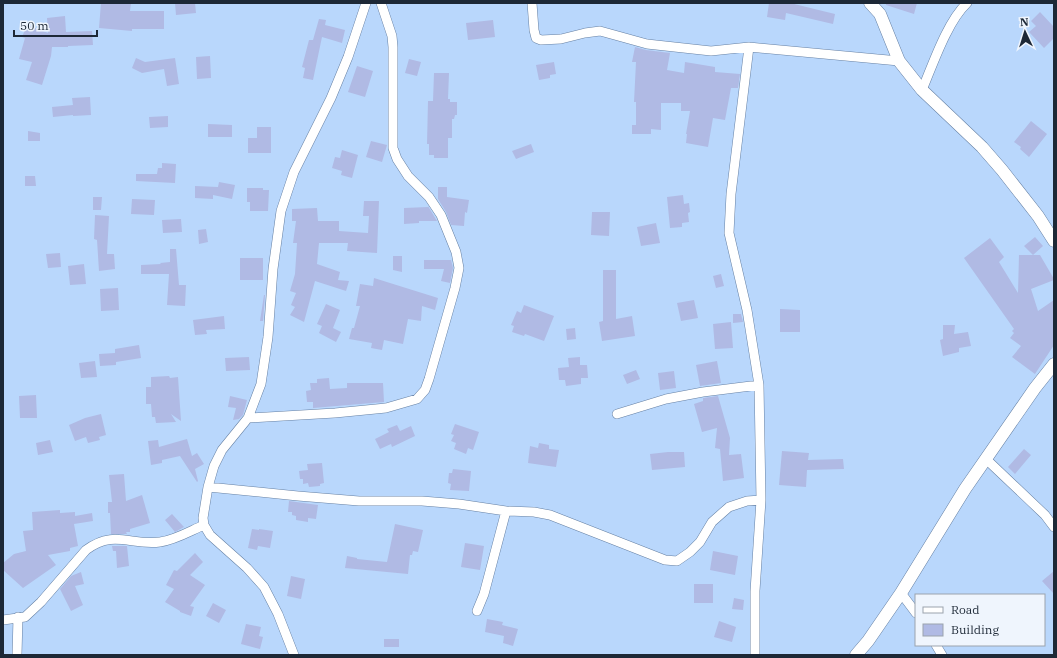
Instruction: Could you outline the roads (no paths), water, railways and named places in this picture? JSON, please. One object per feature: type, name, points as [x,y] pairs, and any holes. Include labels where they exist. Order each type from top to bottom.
[{"type":"street","points":[[294,655],[278,614],[264,587],[247,568],[210,535],[204,525],[203,518],[208,487],[214,466],[222,450],[248,418],[261,384],[268,337],[273,269],[280,211],[294,172],[331,98],[348,57],[366,3]]},
{"type":"street","points":[[248,418],[335,413],[386,408],[417,398],[425,390],[429,379],[455,288],[459,268],[456,252],[440,215],[429,197],[408,176],[397,159],[393,148],[393,47],[392,36],[381,3]]},
{"type":"street","points":[[532,3],[534,30],[536,38],[541,40],[561,39],[600,31],[647,44],[711,51],[749,47],[899,61]]},
{"type":"street","points":[[870,3],[880,14],[899,61],[922,90],[982,147],[1002,170],[1038,216],[1054,241]]},
{"type":"street","points":[[922,90],[948,31],[967,3]]},
{"type":"street","points":[[749,47],[731,194],[729,233],[747,310],[759,384],[761,500],[755,590],[755,655]]},
{"type":"street","points":[[856,655],[868,641],[901,593],[965,489],[1035,388],[1054,364]]},
{"type":"street","points":[[617,414],[666,400],[703,392],[759,384]]},
{"type":"street","points":[[986,459],[1045,515],[1054,527]]},
{"type":"street","points":[[208,487],[359,501],[459,504],[506,511],[534,512],[550,515],[665,560],[677,560],[690,552],[700,542],[712,522],[729,506],[747,501],[761,500]]},
{"type":"street","points":[[477,611],[484,594],[506,511]]},
{"type":"street","points":[[3,620],[24,617],[41,602],[86,550],[95,544],[106,539],[161,542],[204,525]]},
{"type":"street","points":[[901,593],[915,612]]},
{"type":"street","points":[[17,655],[18,617]]},
{"type":"street","points":[[937,646],[942,655]]}]
